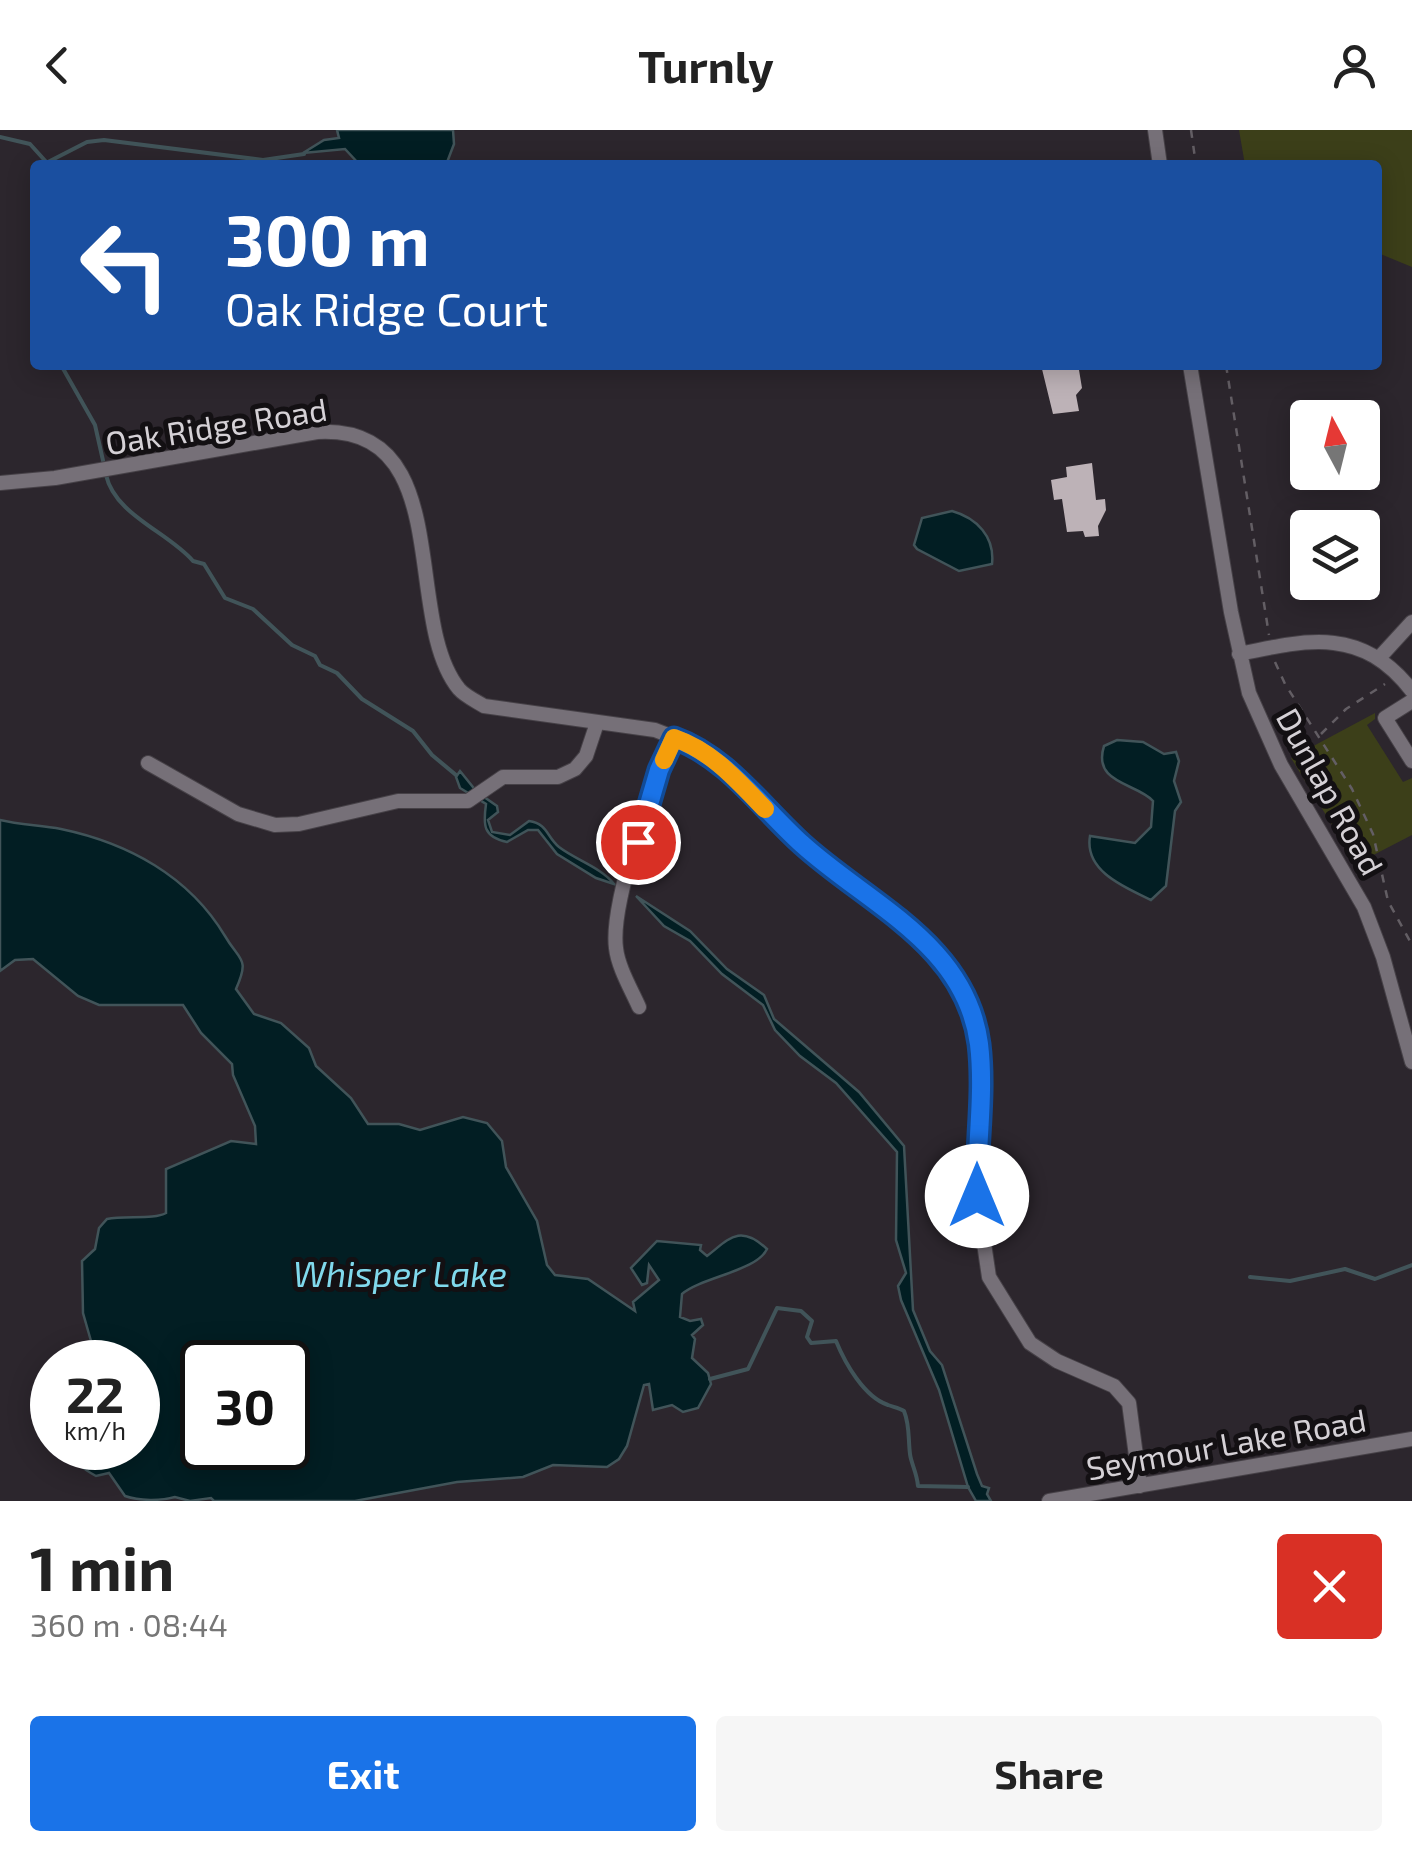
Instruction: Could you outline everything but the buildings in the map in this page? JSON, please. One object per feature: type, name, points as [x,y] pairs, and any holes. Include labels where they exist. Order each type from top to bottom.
[{"type":"street","points":[[1155,130],[1159,160]]},
{"type":"street","name":"Dunlap Road","points":[[1191,370],[1239,654],[1268,740],[1344,869],[1368,918],[1408,1028],[1412,1062]]},
{"type":"street","name":"Oak Ridge Road","points":[[0,482],[55,478],[317,432],[352,434],[385,452],[408,490],[442,659],[462,693],[484,706],[655,730],[716,760],[804,847],[937,952],[960,986],[979,1043],[977,1196],[989,1277],[1030,1343],[1057,1361],[1114,1386],[1128,1403],[1140,1486]]},
{"type":"street","points":[[1379,658],[1412,622]]},
{"type":"street","points":[[1239,654],[1295,642],[1352,646],[1379,658],[1412,691]]},
{"type":"street","points":[[1412,701],[1385,718],[1412,761]]},
{"type":"street","points":[[148,764],[238,814],[275,824],[298,824],[398,801],[474,798],[503,777],[558,777],[575,769],[586,756],[597,723]]},
{"type":"street","points":[[639,1007],[616,951],[616,916],[659,770],[674,738]]},
{"type":"street","name":"Seymour Lake Road","points":[[1049,1501],[1412,1438]]},
{"type":"path","points":[[1191,130],[1195,160]]},
{"type":"path","points":[[1227,370],[1269,636]]},
{"type":"path","points":[[1274,660],[1285,684],[1352,789],[1376,844],[1386,896],[1412,946]]},
{"type":"path","points":[[1320,735],[1346,709],[1394,680]]},
{"type":"green space","points":[[1239,130],[1412,130],[1412,267],[1382,255],[1382,160],[1244,160]]},
{"type":"green space","points":[[1375,713],[1375,719],[1367,725],[1403,782],[1412,778],[1412,835],[1356,864],[1291,758]]},
{"type":"water","points":[[337,130],[453,130],[454,144],[448,160],[355,160],[345,149],[303,153],[324,140],[339,138]]},
{"type":"water","points":[[952,511],[969,518],[982,530],[991,545],[992,564],[959,571],[917,549],[914,545],[922,518]]},
{"type":"water","points":[[1117,740],[1143,742],[1164,754],[1176,752],[1179,761],[1174,781],[1181,802],[1175,811],[1166,886],[1151,900],[1108,876],[1093,859],[1090,848],[1090,836],[1135,843],[1151,827],[1153,801],[1104,768],[1104,746]]},
{"type":"water","points":[[460,771],[477,792],[497,806],[498,812],[488,820],[492,832],[510,835],[529,821],[535,823],[559,847],[614,884],[596,878],[557,854],[538,830],[528,830],[507,842],[493,837],[485,824],[486,804],[460,788],[456,777]]},
{"type":"water","name":"Whisper Lake","points":[[0,820],[61,829],[110,843],[155,865],[194,896],[241,960],[236,989],[254,1014],[281,1023],[309,1048],[316,1066],[351,1098],[368,1124],[399,1124],[420,1130],[463,1117],[487,1123],[502,1141],[506,1167],[537,1221],[547,1265],[555,1275],[588,1279],[635,1311],[633,1302],[659,1280],[649,1265],[647,1283],[642,1285],[631,1268],[657,1241],[701,1245],[700,1250],[707,1256],[734,1237],[757,1241],[767,1249],[761,1257],[682,1294],[680,1317],[690,1321],[701,1319],[703,1325],[692,1335],[692,1358],[708,1373],[711,1384],[698,1408],[683,1412],[672,1405],[653,1410],[649,1384],[644,1385],[627,1446],[619,1459],[607,1467],[553,1465],[523,1477],[457,1482],[355,1501],[190,1501],[125,1496],[109,1473],[96,1476],[87,1470],[160,1470],[160,1340],[91,1340],[83,1313],[82,1261],[95,1249],[99,1228],[107,1219],[166,1213],[166,1169],[231,1141],[256,1144],[255,1126],[232,1064],[201,1033],[183,1005],[99,1005],[78,996],[33,959],[15,960],[0,971]]},
{"type":"water","points":[[636,896],[690,931],[727,969],[764,995],[774,1019],[859,1092],[904,1146],[913,1310],[930,1351],[942,1365],[977,1474],[982,1486],[989,1488],[991,1501],[976,1501],[968,1487],[939,1390],[901,1300],[898,1286],[906,1273],[896,1240],[897,1152],[836,1083],[800,1056],[775,1030],[763,1005],[722,974],[690,941],[664,926]]},
{"type":"waterway","points":[[0,137],[30,144],[44,160]]},
{"type":"waterway","points":[[52,160],[87,142],[104,140],[263,160]]},
{"type":"waterway","points":[[263,160],[304,154]]},
{"type":"waterway","points":[[64,370],[95,425],[104,465]]},
{"type":"waterway","points":[[106,475],[111,489],[131,512],[193,561],[204,564],[225,598],[253,609],[292,645],[337,673],[362,699],[413,731],[432,755],[456,775]]},
{"type":"waterway","points":[[1250,1277],[1290,1281],[1345,1269],[1375,1279],[1412,1265]]},
{"type":"waterway","points":[[710,1379],[748,1369],[777,1308],[801,1311],[812,1321],[807,1337],[811,1343],[836,1341],[863,1387],[879,1401],[904,1411],[918,1486],[968,1487]]},
{"type":"slow traffic","points":[[664,760],[674,738],[691,744],[716,760],[765,809]]},
{"type":"route","points":[[638,842],[659,770],[674,738],[691,744],[716,760],[804,847],[889,910],[937,952],[960,986],[979,1043],[977,1196]]}]
